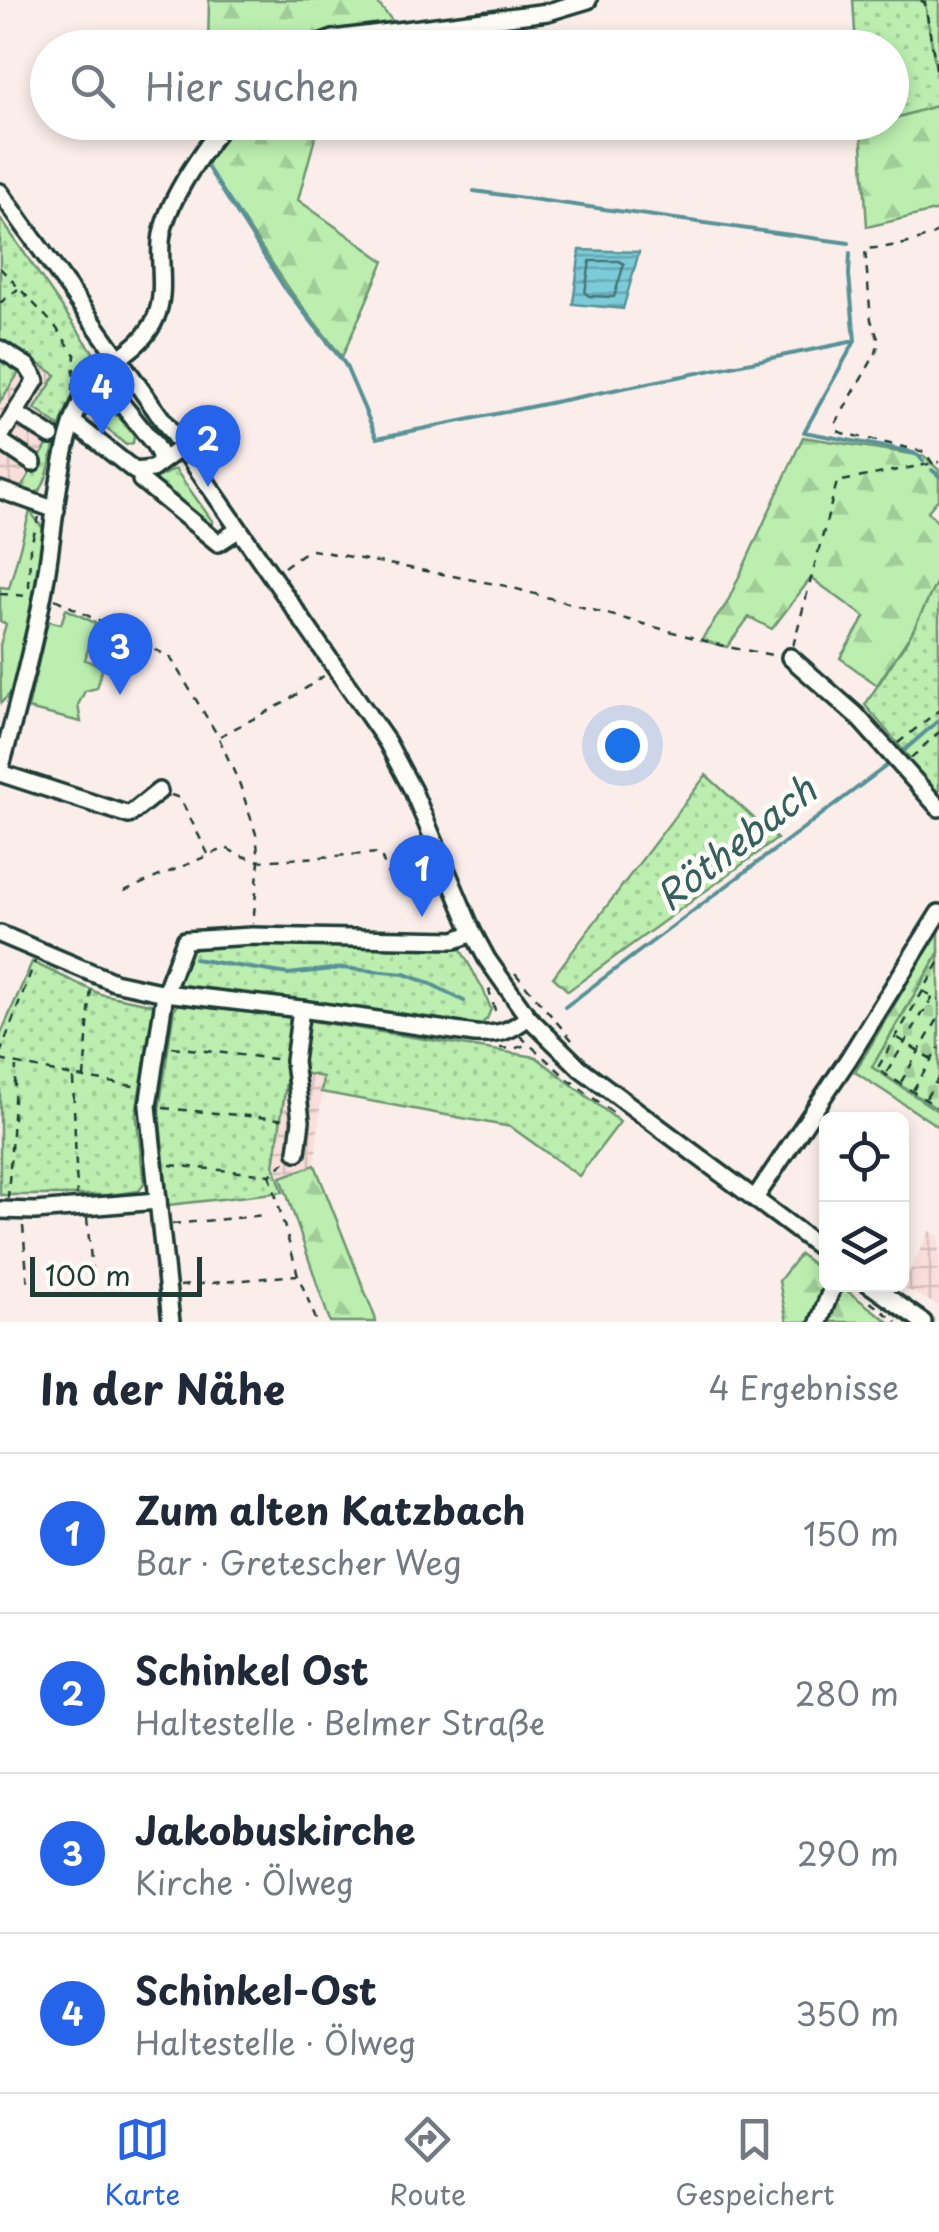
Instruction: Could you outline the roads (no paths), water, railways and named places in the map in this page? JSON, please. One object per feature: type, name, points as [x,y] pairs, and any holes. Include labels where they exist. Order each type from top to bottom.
[{"type":"street","points":[[405,30],[548,12],[588,0]]},
{"type":"street","points":[[159,790],[130,815],[0,772],[7,719],[43,592],[49,508],[73,422],[84,396],[99,376],[134,348],[156,316],[166,220],[213,140]]},
{"type":"street","points":[[0,192],[387,742],[413,790],[473,933],[528,1017],[580,1068],[819,1247]]},
{"type":"street","points":[[0,349],[26,366],[36,380],[0,439],[33,462]]},
{"type":"street","points":[[99,376],[154,444],[160,462]]},
{"type":"street","points":[[15,413],[50,436]]},
{"type":"street","points":[[73,422],[136,470],[152,469],[182,448]]},
{"type":"street","points":[[141,480],[218,543],[238,530]]},
{"type":"street","points":[[0,490],[49,508]]},
{"type":"street","points":[[790,658],[856,715],[939,808]]},
{"type":"street","points":[[755,1198],[850,1058],[939,912]]},
{"type":"street","points":[[171,1322],[148,1106],[165,993],[185,940],[252,936],[455,940],[473,933]]},
{"type":"street","points":[[0,934],[95,976],[165,993],[497,1035],[514,1029],[528,1017]]},
{"type":"street","points":[[297,1152],[300,1121],[294,1061],[301,1009]]},
{"type":"street","points":[[10,1210],[158,1201]]},
{"type":"street","points":[[819,1322],[831,1292]]},
{"type":"street","points":[[879,1292],[923,1322]]},
{"type":"street","points":[[902,1309],[911,1292]]},
{"type":"water","points":[[580,250],[639,252],[623,309],[573,304]]},
{"type":"waterway","points":[[208,168],[284,287],[345,364],[377,438],[855,341],[804,432],[907,451],[923,461]]},
{"type":"waterway","points":[[474,191],[849,243]]},
{"type":"waterway","points":[[850,253],[855,341]]},
{"type":"waterway","points":[[932,470],[939,476]]},
{"type":"waterway","name":"Röthebach","points":[[900,754],[939,720]]},
{"type":"waterway","name":"Röthebach","points":[[565,1007],[893,761]]},
{"type":"waterway","points":[[194,959],[288,974],[341,968],[404,974],[464,1001]]},
{"type":"place","name":"Schinkel-Ost","points":[[102,435]]},
{"type":"place","name":"Schinkel Ost","points":[[208,487]]},
{"type":"place","name":"Jakobuskirche","points":[[120,695]]},
{"type":"place","name":"Zum alten Katzbach","points":[[422,917]]}]
